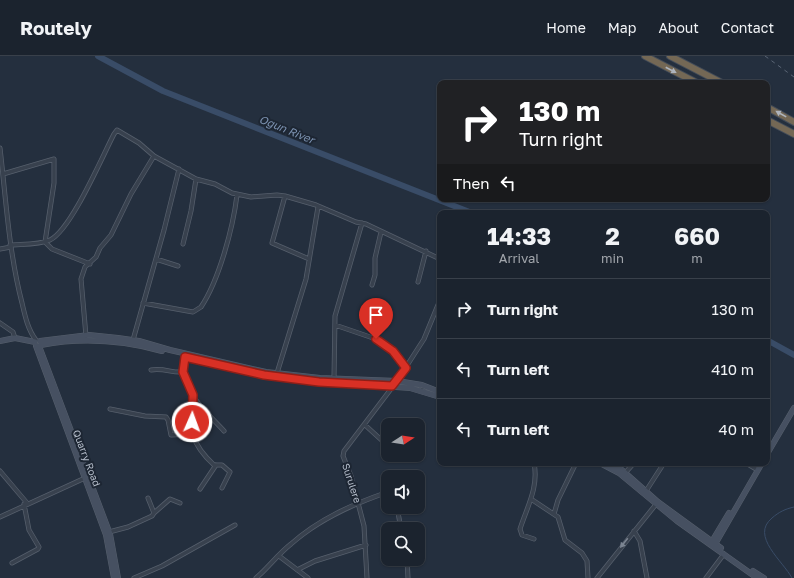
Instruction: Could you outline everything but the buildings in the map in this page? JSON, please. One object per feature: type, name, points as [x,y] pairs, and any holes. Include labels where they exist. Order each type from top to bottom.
[{"type":"highway","points":[[645,56],[691,80]]},
{"type":"highway","points":[[670,56],[716,80]]},
{"type":"highway","points":[[770,109],[794,122]]},
{"type":"highway","points":[[770,122],[794,134]]},
{"type":"main road","points":[[38,343],[86,336],[133,340],[236,366],[277,373],[397,381],[422,385],[437,391]]},
{"type":"main road","points":[[0,341],[16,338],[38,343],[78,340],[117,341],[264,375],[319,382],[392,386],[425,391],[437,396]]},
{"type":"main road","name":"Quarry Road","points":[[38,343],[106,535],[114,578]]},
{"type":"main road","name":"Quarry Road","points":[[38,343],[109,532],[118,578]]},
{"type":"main road","points":[[770,445],[794,404]]},
{"type":"main road","points":[[770,449],[794,408]]},
{"type":"main road","points":[[605,466],[618,473],[713,544],[764,578]]},
{"type":"main road","points":[[614,466],[626,473],[657,503]]},
{"type":"main road","points":[[713,544],[758,466]]},
{"type":"main road","points":[[713,544],[758,466]]},
{"type":"main road","points":[[713,544],[757,578]]},
{"type":"street","points":[[0,249],[10,246],[45,242],[53,238],[73,215],[116,132],[121,132],[154,156],[196,179],[215,184],[237,195],[257,197],[277,194],[285,196],[362,223],[426,251],[437,258]]},
{"type":"street","points":[[0,148],[10,246],[16,280],[25,316],[32,335],[38,343]]},
{"type":"street","points":[[86,336],[81,279],[84,270],[96,258],[100,248],[111,236],[132,194],[154,156]]},
{"type":"street","points":[[3,174],[54,159],[54,183],[45,242]]},
{"type":"street","points":[[133,340],[179,169]]},
{"type":"street","points":[[183,244],[192,211],[196,179]]},
{"type":"street","points":[[143,303],[193,312],[201,307],[225,250],[235,212],[237,195]]},
{"type":"street","points":[[285,196],[272,243],[309,259]]},
{"type":"street","points":[[277,373],[300,303],[318,207]]},
{"type":"street","points":[[334,378],[336,311],[362,223]]},
{"type":"street","points":[[372,285],[375,275],[375,258],[381,232]]},
{"type":"street","points":[[45,242],[52,249],[90,264]]},
{"type":"street","points":[[418,282],[426,251]]},
{"type":"street","points":[[156,259],[178,266]]},
{"type":"street","name":"Surulere","points":[[367,578],[364,526],[351,476],[343,456],[346,448],[365,425],[406,368],[424,339],[437,307]]},
{"type":"street","points":[[0,323],[13,332],[16,338]]},
{"type":"street","points":[[335,325],[376,339],[387,346],[406,368]]},
{"type":"street","points":[[185,357],[183,372],[197,404],[224,431]]},
{"type":"street","points":[[151,370],[166,369],[176,372],[183,372]]},
{"type":"street","points":[[193,395],[193,434],[199,450],[216,465],[222,465],[230,472],[222,488]]},
{"type":"street","points":[[110,409],[145,416],[166,417],[171,435],[193,434]]},
{"type":"street","points":[[365,425],[381,440]]},
{"type":"street","points":[[200,488],[216,465]]},
{"type":"street","points":[[534,466],[536,479],[531,499],[520,530],[522,535],[534,539]]},
{"type":"street","points":[[554,514],[558,500],[575,466]]},
{"type":"street","points":[[626,473],[632,466]]},
{"type":"street","points":[[646,492],[662,466]]},
{"type":"street","points":[[751,466],[756,469]]},
{"type":"street","points":[[0,471],[26,504],[28,525],[39,547],[38,549],[12,563]]},
{"type":"street","points":[[0,517],[85,478]]},
{"type":"street","points":[[256,578],[291,544],[318,524],[358,502],[381,494]]},
{"type":"street","points":[[148,498],[154,513]]},
{"type":"street","points":[[109,532],[137,524],[154,513],[170,499],[180,503]]},
{"type":"street","points":[[531,499],[554,514],[560,521],[565,540],[585,557],[587,561],[588,578]]},
{"type":"street","points":[[597,578],[657,503]]},
{"type":"street","points":[[134,578],[162,566],[235,525]]},
{"type":"street","points":[[634,531],[640,541],[647,578]]},
{"type":"street","points":[[297,570],[315,561],[366,545]]},
{"type":"street","points":[[706,578],[724,554]]},
{"type":"street","points":[[279,556],[308,578]]},
{"type":"street","points":[[407,566],[408,578]]},
{"type":"waterway","name":"Ogun River","points":[[98,56],[163,91],[437,199]]},
{"type":"waterway","name":"Ogun River","points":[[444,202],[464,210]]},
{"type":"waterway","name":"Ogun River","points":[[770,342],[794,355]]},
{"type":"waterway","points":[[792,578],[770,548],[766,540],[765,533],[766,525],[772,518],[782,511],[794,507]]},
{"type":"railway","points":[[765,56],[794,77]]},
{"type":"route","points":[[192,422],[193,395],[183,375],[185,357],[252,373],[298,380],[392,386],[406,368],[393,351],[376,339]]}]
